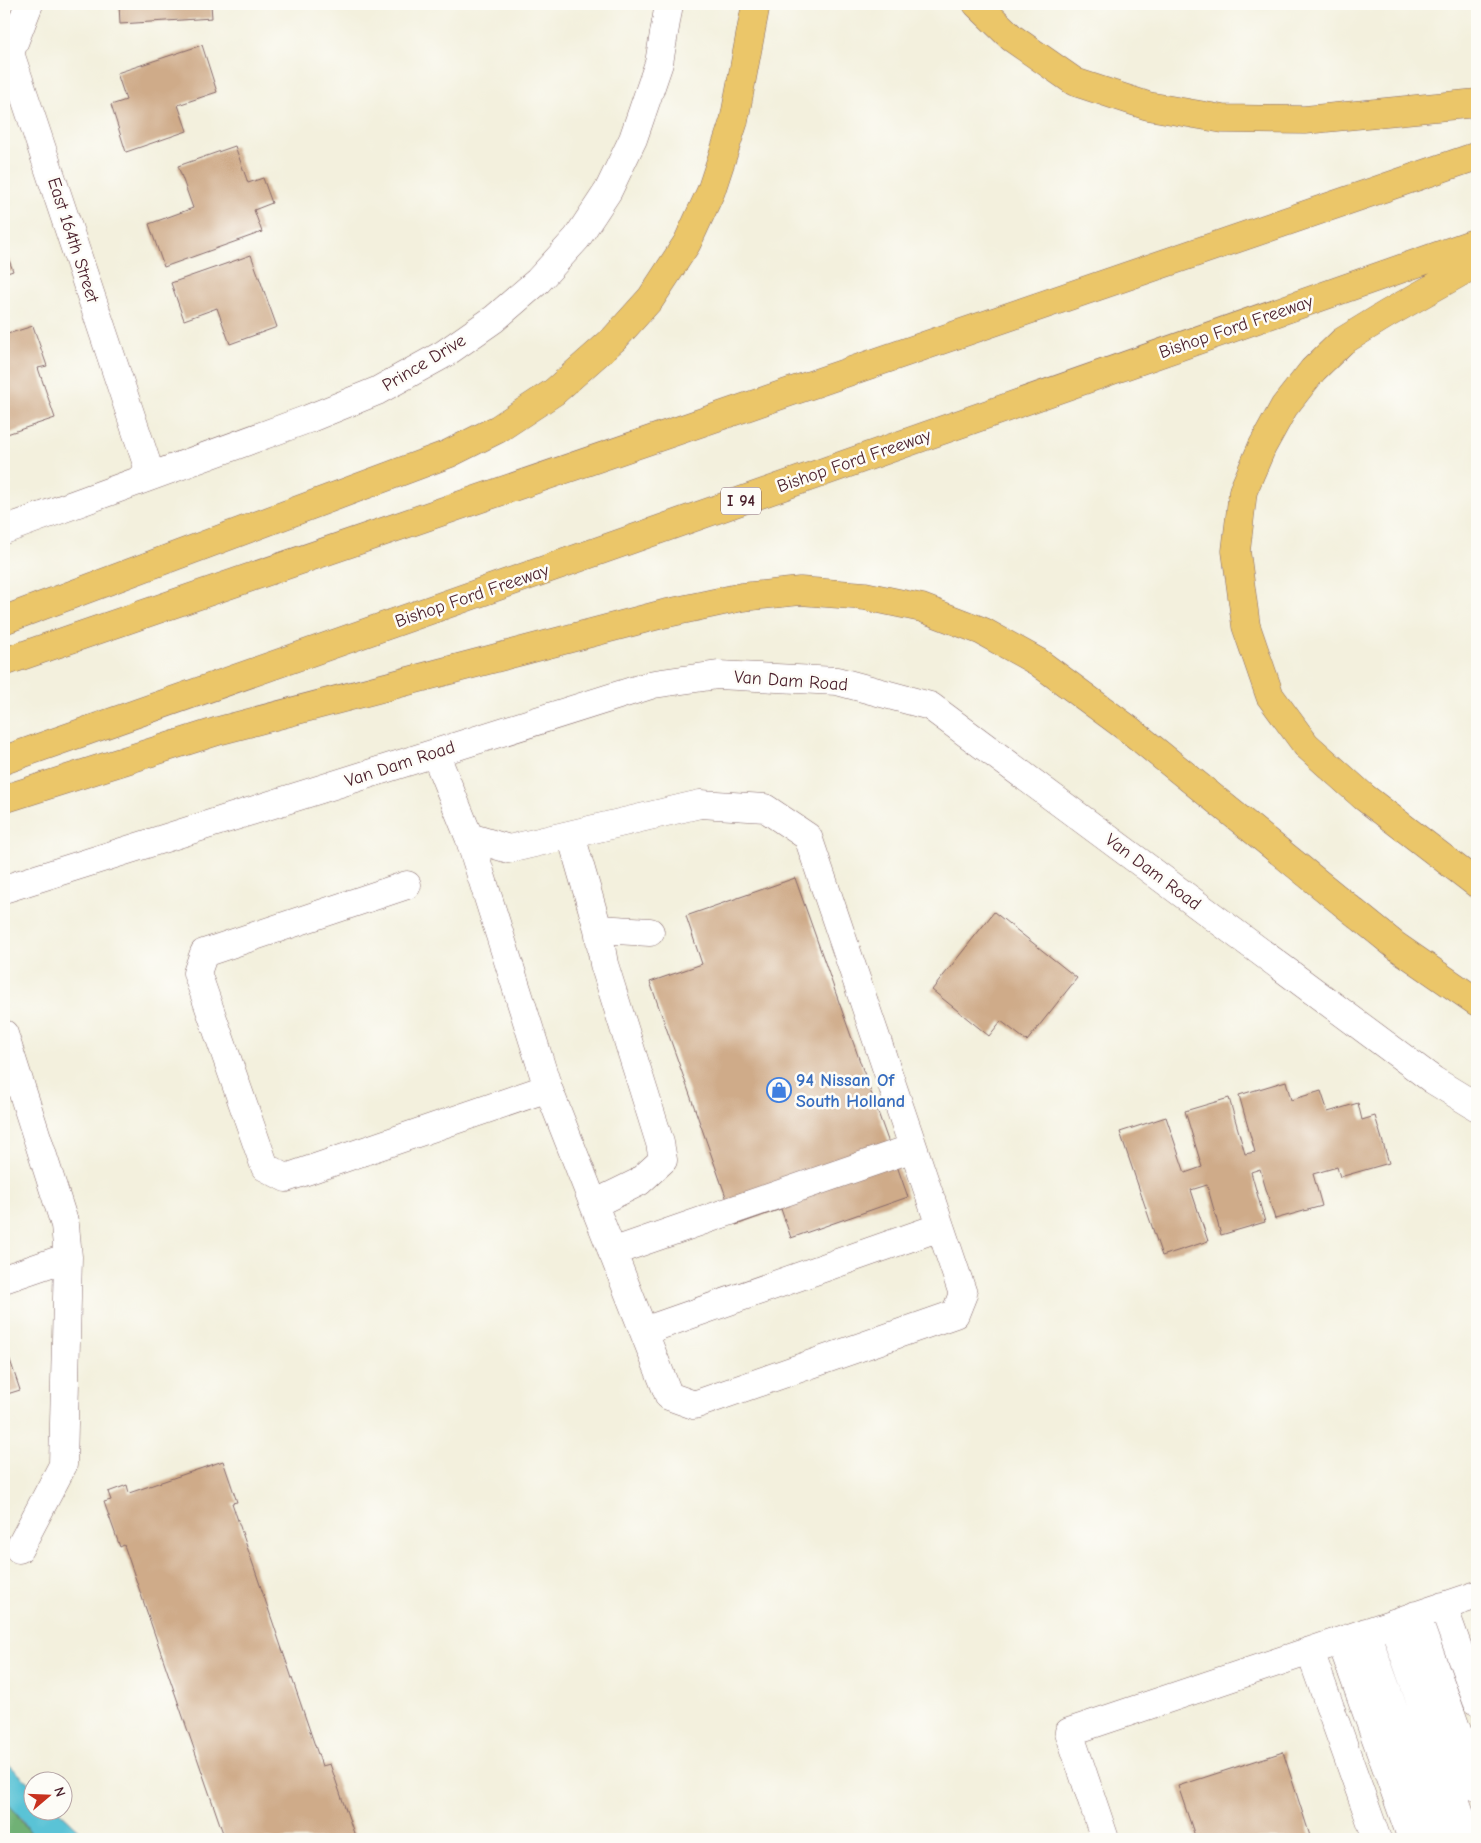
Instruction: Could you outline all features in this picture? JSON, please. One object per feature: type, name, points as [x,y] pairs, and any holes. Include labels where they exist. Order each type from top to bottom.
[{"type":"highway","points":[[4,620],[448,454],[498,429],[554,392],[614,339],[651,298],[687,243],[711,191],[734,121],[756,4]]},
{"type":"highway","points":[[977,4],[1012,38],[1075,82],[1148,106],[1223,119],[1305,120],[1477,103]]},
{"type":"highway","points":[[4,662],[1477,156]]},
{"type":"highway","name":"Bishop Ford Freeway","points":[[4,760],[1477,242]]},
{"type":"highway","points":[[1477,263],[1343,341],[1313,370],[1284,407],[1262,447],[1244,490],[1236,551],[1246,626],[1270,696],[1306,745],[1364,797],[1477,884]]},
{"type":"highway","points":[[4,799],[218,731],[662,614],[742,597],[800,591],[865,596],[922,608],[982,631],[1038,662],[1131,731],[1396,946],[1477,1002]]},
{"type":"street","name":"East 164th Street","points":[[29,4],[7,54],[151,476]]},
{"type":"street","name":"Prince Drive","points":[[4,530],[377,391],[444,354],[494,318],[538,281],[577,238],[608,191],[634,139],[659,63],[669,4]]},
{"type":"street","name":"Van Dam Road","points":[[4,889],[654,684],[718,675],[837,681],[930,706],[1433,1080],[1477,1107]]},
{"type":"street","points":[[435,753],[468,837],[548,1088],[669,1396],[694,1405],[955,1314],[963,1294],[808,838],[764,808],[700,804],[509,849],[468,837]]},
{"type":"street","points":[[571,834],[598,930],[604,964],[660,1143],[663,1160],[639,1182],[594,1204]]},
{"type":"street","points":[[407,885],[204,953],[197,972],[265,1167],[286,1178],[548,1088]]},
{"type":"street","points":[[598,930],[650,932]]},
{"type":"street","points":[[4,1034],[65,1225],[68,1257],[63,1465],[19,1549]]},
{"type":"street","points":[[612,1252],[913,1148]]},
{"type":"street","points":[[644,1331],[940,1227]]},
{"type":"street","points":[[4,1279],[68,1257]]},
{"type":"street","points":[[1105,1839],[1069,1732],[1443,1606],[1475,1602]]},
{"type":"street","points":[[1443,1606],[1477,1701]]},
{"type":"street","points":[[1405,1619],[1477,1787]]},
{"type":"street","points":[[1405,1619],[1469,1839]]},
{"type":"street","points":[[1354,1636],[1412,1839]]},
{"type":"street","points":[[1354,1636],[1440,1839]]},
{"type":"street","points":[[1310,1651],[1371,1833]]},
{"type":"green space","points":[[4,1797],[35,1839],[4,1839]]},
{"type":"water","points":[[4,1760],[22,1777],[22,1820],[4,1799]]},
{"type":"water","points":[[22,1820],[69,1820],[89,1839],[35,1839]]},
{"type":"building","points":[[119,4],[211,4],[212,18],[120,24]]},
{"type":"building","points":[[202,45],[217,92],[178,105],[187,131],[126,152],[111,105],[126,100],[117,73]]},
{"type":"building","points":[[235,146],[248,183],[263,178],[272,203],[254,210],[262,232],[164,267],[149,224],[193,208],[178,166]]},
{"type":"building","points":[[4,246],[13,271],[4,274]]},
{"type":"building","points":[[251,255],[277,327],[230,344],[217,308],[184,320],[171,283]]},
{"type":"building","points":[[33,326],[47,366],[38,368],[55,418],[4,435],[4,335]]},
{"type":"building","name":"94 Nissan Of South Holland","points":[[795,878],[908,1197],[791,1238],[781,1209],[736,1225],[650,982],[702,964],[686,916]]},
{"type":"building","points":[[994,912],[1077,978],[1027,1041],[1001,1021],[989,1036],[932,990]]},
{"type":"building","points":[[1286,1081],[1291,1100],[1321,1091],[1328,1112],[1358,1103],[1362,1120],[1375,1116],[1389,1163],[1340,1177],[1337,1167],[1313,1174],[1322,1206],[1275,1219],[1260,1169],[1251,1172],[1265,1222],[1221,1235],[1207,1185],[1191,1190],[1208,1241],[1162,1256],[1120,1132],[1166,1117],[1185,1173],[1202,1167],[1185,1111],[1229,1098],[1245,1154],[1255,1152],[1239,1095]]},
{"type":"building","points":[[4,1342],[20,1390],[4,1395]]},
{"type":"building","points":[[223,1461],[237,1502],[232,1503],[322,1766],[330,1764],[356,1839],[225,1839],[124,1545],[120,1547],[104,1502],[111,1500],[108,1492],[127,1485],[129,1493]]},
{"type":"building","points":[[1283,1752],[1311,1839],[1196,1839],[1178,1786]]},
{"type":"place","name":"94 Nissan Of South Holland","points":[[779,1090]]}]
